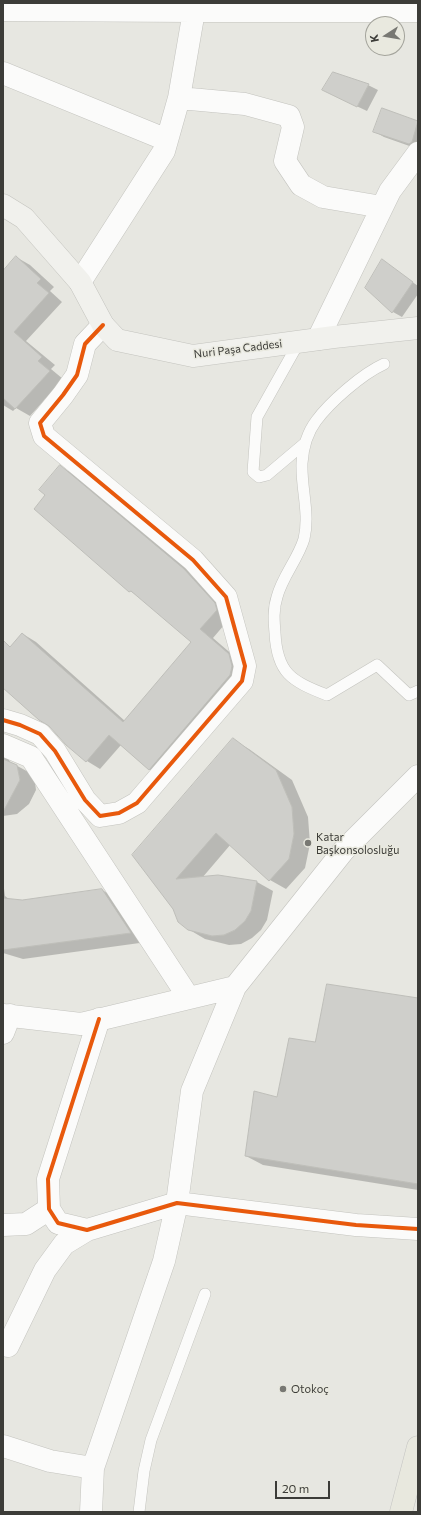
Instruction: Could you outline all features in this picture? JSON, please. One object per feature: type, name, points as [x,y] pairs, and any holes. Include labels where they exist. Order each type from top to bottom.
[{"type":"main road","points":[[401,1512],[418,1447]]},
{"type":"street","points":[[3,10],[82,6],[194,11],[418,10]]},
{"type":"street","points":[[80,282],[164,151],[179,98],[194,11]]},
{"type":"street","points":[[3,73],[167,140]]},
{"type":"street","points":[[179,98],[245,104],[289,116],[293,127],[285,161],[301,185],[324,198],[382,207]]},
{"type":"street","points":[[308,340],[390,191],[418,153]]},
{"type":"street","name":"Nuri Paşa Caddesi","points":[[3,206],[24,218],[80,282],[103,325],[117,340],[193,356],[416,325]]},
{"type":"street","points":[[3,720],[20,725],[40,734],[55,751],[85,800],[100,816],[119,813],[137,803],[242,681],[245,666],[226,597],[193,560],[44,436],[40,423],[77,375],[85,344],[103,325]]},
{"type":"street","points":[[3,744],[31,757],[189,998]]},
{"type":"street","points":[[91,1512],[93,1468],[164,1261],[177,1203],[192,1091],[234,987],[344,850],[418,776]]},
{"type":"street","points":[[5,1021],[81,1024],[234,987]]},
{"type":"street","points":[[87,1230],[58,1223],[49,1209],[48,1179],[99,1019]]},
{"type":"street","points":[[8,1346],[45,1270],[64,1244],[87,1230],[177,1203],[356,1225],[418,1229]]},
{"type":"street","points":[[3,1225],[26,1224],[49,1209]]},
{"type":"street","points":[[3,1446],[50,1461],[93,1468]]},
{"type":"lane","points":[[305,443],[267,475],[259,477],[252,472],[257,417],[308,340]]},
{"type":"lane","points":[[384,364],[374,369],[348,388],[316,421],[305,443],[302,464],[306,522],[303,540],[277,596],[274,615],[276,645],[281,665],[293,678],[306,687],[327,694],[377,665],[409,695],[418,691]]},
{"type":"lane","points":[[139,1512],[144,1471],[151,1440],[205,1294]]},
{"type":"building","points":[[333,72],[369,84],[357,107],[322,90]]},
{"type":"building","points":[[382,108],[418,121],[412,142],[409,144],[373,132]]},
{"type":"building","points":[[16,256],[41,279],[37,283],[49,293],[14,332],[42,357],[38,361],[50,371],[15,409],[3,398],[3,271]]},
{"type":"building","points":[[382,259],[413,282],[392,313],[365,288]]},
{"type":"building","points":[[60,465],[184,569],[215,603],[217,610],[200,629],[229,654],[232,666],[230,675],[149,770],[109,735],[86,762],[66,745],[49,726],[39,720],[3,688],[3,640],[10,647],[22,633],[123,722],[191,642],[131,591],[129,592],[34,509],[45,495],[39,490]]},
{"type":"building","points":[[233,738],[276,770],[292,807],[294,834],[289,859],[269,881],[216,833],[176,879],[218,875],[257,881],[251,911],[245,921],[235,930],[224,935],[212,936],[188,930],[178,922],[173,909],[132,855]]},
{"type":"building","points":[[3,759],[17,765],[20,780],[3,812]]},
{"type":"building","points":[[102,889],[131,933],[3,950],[3,898],[22,900]]},
{"type":"building","points":[[327,984],[418,998],[418,1184],[245,1156],[254,1091],[277,1097],[289,1038],[315,1042]]},
{"type":"cycle path","points":[[3,720],[20,725],[40,734],[55,751],[85,800],[100,816],[119,813],[137,803],[242,681],[245,666],[226,597],[193,560],[44,436],[40,423],[77,375],[85,344],[103,325]]},
{"type":"cycle path","points":[[99,1019],[48,1179],[49,1209],[58,1223],[87,1230],[177,1203],[356,1225],[418,1229]]},
{"type":"place","name":"Katar Başkonsolosluğu","points":[[308,843]]},
{"type":"place","name":"Otokoç","points":[[283,1389]]}]
